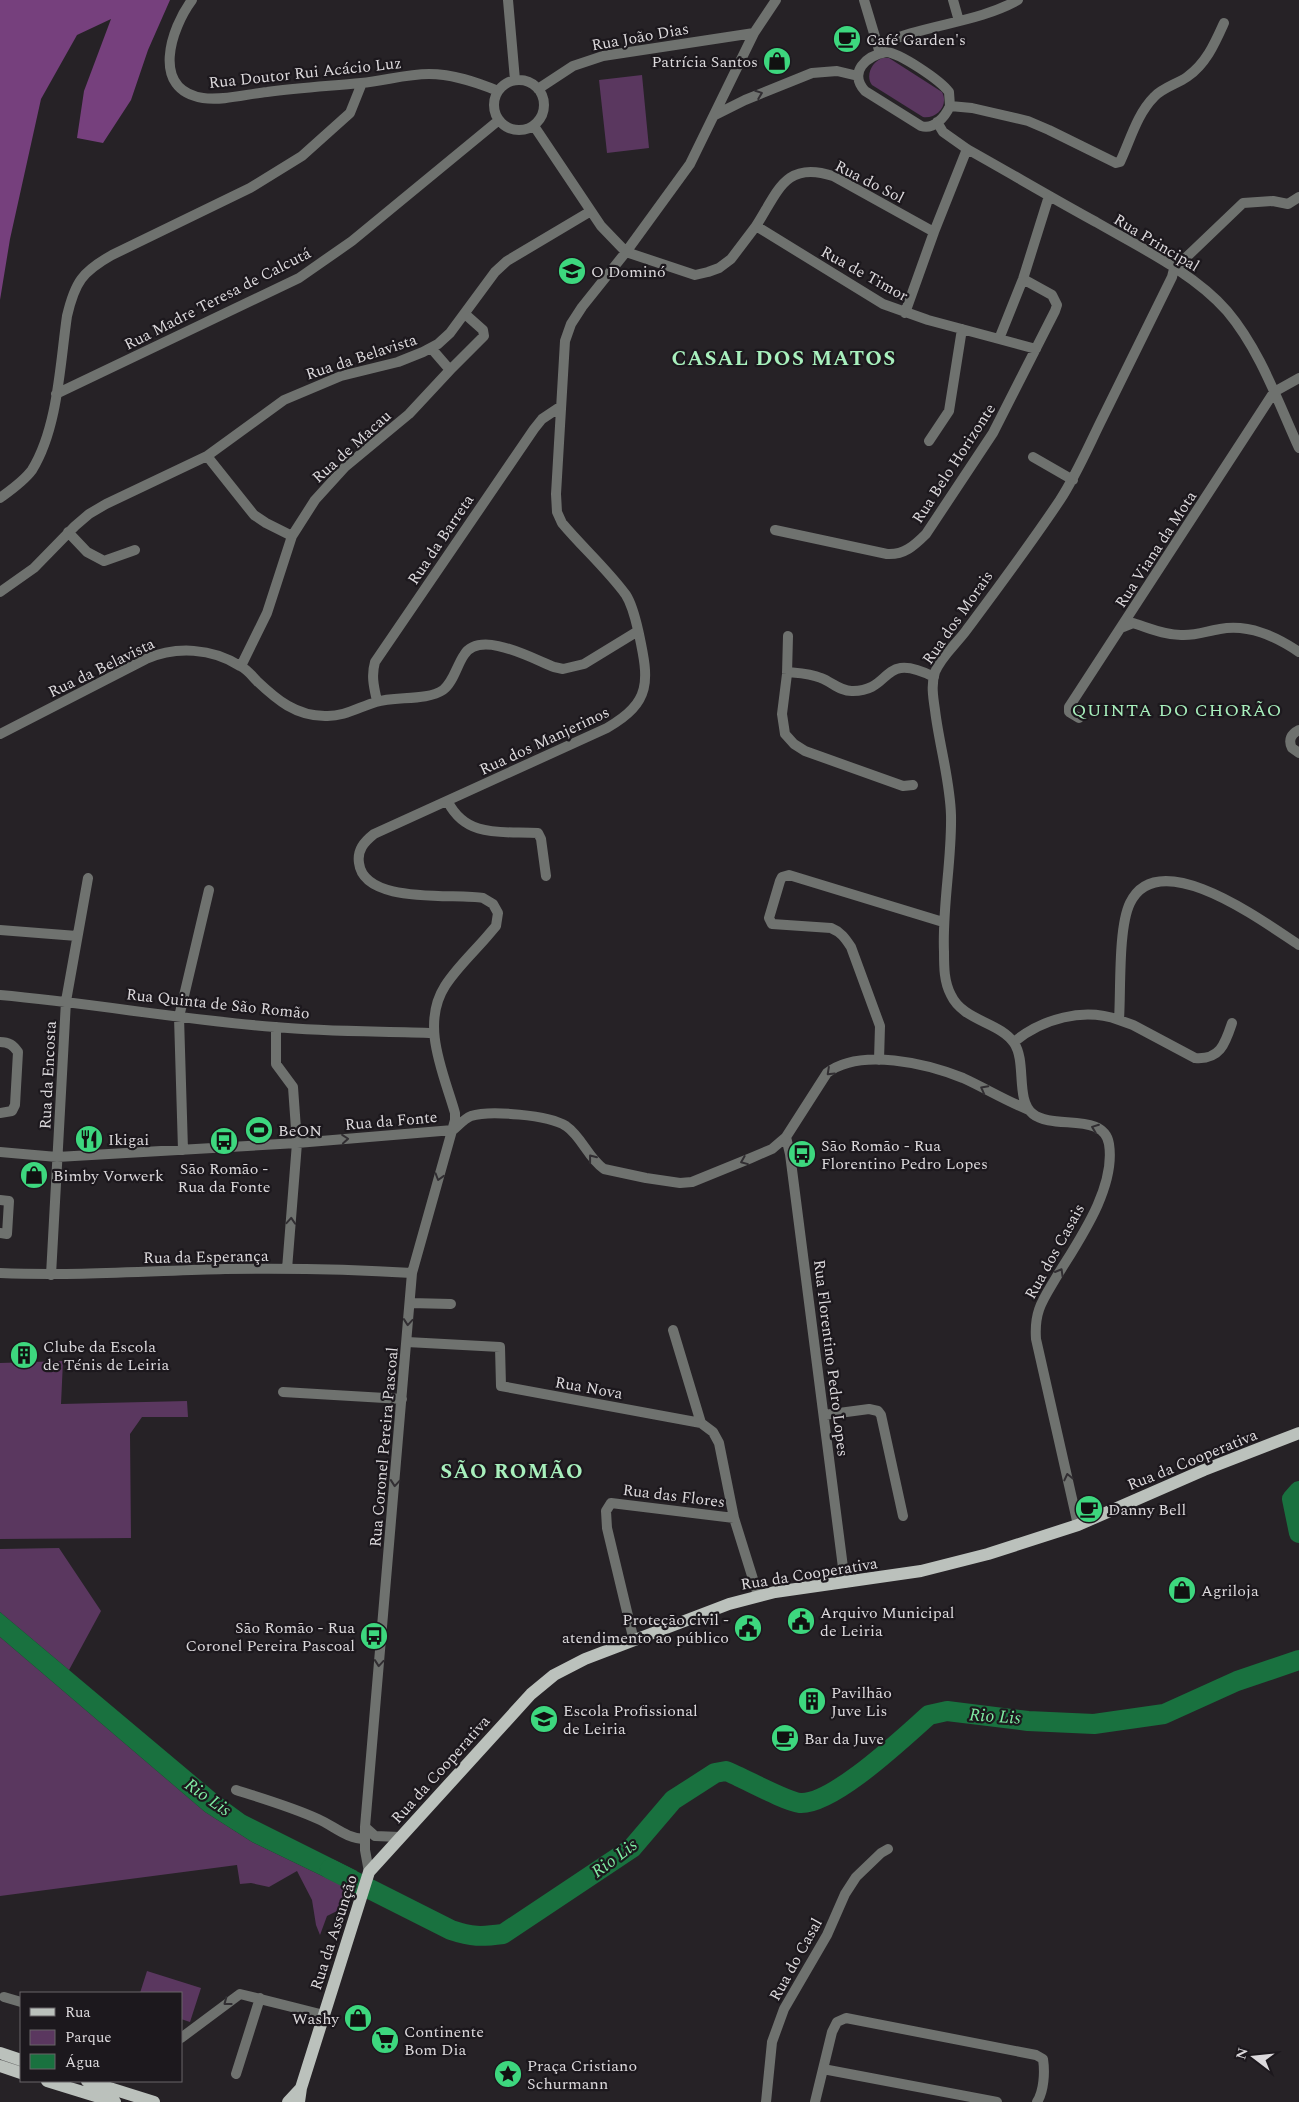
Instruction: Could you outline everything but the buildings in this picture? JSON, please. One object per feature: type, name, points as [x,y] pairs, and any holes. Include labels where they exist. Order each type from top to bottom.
[{"type":"main road","name":"Rua da Cooperativa","points":[[369,1872],[531,1694],[545,1681],[585,1659],[729,1604],[758,1596],[921,1571],[978,1557],[1078,1525],[1204,1470],[1299,1434]]},
{"type":"main road","name":"Rua da Assunção","points":[[300,2102],[300,2088],[369,1872]]},
{"type":"main road","points":[[0,2053],[20,2060]]},
{"type":"main road","points":[[0,2066],[20,2073]]},
{"type":"main road","points":[[53,2082],[115,2091]]},
{"type":"main road","points":[[90,2082],[154,2102]]},
{"type":"main road","name":"Rua da Assunção","points":[[288,2102],[300,2088]]},
{"type":"street","name":"Rua Doutor Rui Acácio Luz","points":[[192,0],[186,8],[172,41],[168,60],[174,80],[186,92],[202,98],[362,83],[427,74],[442,74],[471,81],[498,91]]},
{"type":"street","points":[[508,0],[515,80]]},
{"type":"street","name":"Rua dos Manjerinos","points":[[434,1033],[435,1011],[446,984],[496,926],[498,913],[493,904],[483,898],[406,894],[382,888],[364,876],[359,866],[358,859],[362,846],[374,834],[448,802],[607,728],[629,714],[637,704],[645,686],[646,666],[630,603],[626,595],[566,528],[557,512],[563,354],[571,324],[582,307],[626,252],[690,164],[754,33],[776,0]]},
{"type":"street","points":[[864,0],[879,50]]},
{"type":"street","points":[[953,0],[959,21]]},
{"type":"street","points":[[879,50],[894,53],[942,84],[949,92],[950,106],[937,122],[926,128],[865,91],[861,86],[858,76],[864,62],[890,39],[959,21],[1018,0]]},
{"type":"street","points":[[950,106],[972,108],[1028,121],[1116,163],[1120,162],[1149,103],[1159,92],[1188,76],[1200,66],[1214,44],[1224,23]]},
{"type":"street","name":"Rua João Dias","points":[[538,89],[573,66],[603,56],[754,33]]},
{"type":"street","points":[[715,115],[744,100],[812,73],[837,71],[858,76]]},
{"type":"street","points":[[524,80],[538,89],[544,104],[539,120],[534,126],[519,130],[511,129],[499,120],[494,106],[498,91],[509,82],[524,80]]},
{"type":"street","points":[[0,498],[31,471],[48,432],[56,394],[70,302],[82,277],[92,266],[250,188],[302,156],[350,113],[362,83]]},
{"type":"street","name":"Rua Madre Teresa de Calcutá","points":[[56,394],[298,278],[352,241],[499,120]]},
{"type":"street","name":"Rua Principal","points":[[937,122],[947,135],[967,148],[1133,243],[1199,284],[1228,313],[1247,341],[1271,383],[1299,448]]},
{"type":"street","points":[[534,126],[601,226],[626,252],[695,274],[708,272],[719,268],[731,259],[756,226]]},
{"type":"street","points":[[905,313],[967,148]]},
{"type":"street","name":"Rua do Sol","points":[[756,226],[784,183],[792,175],[806,171],[820,172],[833,176],[934,232]]},
{"type":"street","points":[[999,339],[1023,279],[1049,196]]},
{"type":"street","points":[[1174,269],[1243,203],[1273,201],[1288,204],[1299,197]]},
{"type":"street","name":"Rua da Belavista","points":[[0,592],[34,568],[68,532],[89,514],[106,504],[208,456],[284,400],[341,376],[398,362],[431,348],[450,333],[495,272],[507,261],[591,211]]},
{"type":"street","name":"Rua de Timor","points":[[756,226],[883,304],[905,313],[1036,349]]},
{"type":"street","name":"Rua dos Morais","points":[[1014,1042],[1004,1034],[965,1012],[952,998],[944,971],[943,922],[951,814],[933,694],[934,677],[938,666],[963,635],[1072,480],[1172,277],[1174,269]]},
{"type":"street","name":"Rua Belo Horizonte","points":[[775,530],[887,554],[895,554],[907,550],[926,534],[993,433],[1057,305],[1052,295],[1023,279]]},
{"type":"street","name":"Rua de Macau","points":[[241,666],[268,613],[292,536],[314,500],[327,484],[409,414],[484,336],[483,330],[465,314]]},
{"type":"street","points":[[928,440],[949,411],[962,329]]},
{"type":"street","points":[[431,348],[450,370]]},
{"type":"street","points":[[1274,392],[1299,378]]},
{"type":"street","name":"Rua Viana da Mota","points":[[1079,718],[1069,712],[1069,707],[1123,627],[1274,392]]},
{"type":"street","name":"Rua da Barreta","points":[[377,701],[372,671],[375,662],[534,429],[542,419],[560,407]]},
{"type":"street","points":[[208,456],[254,515],[292,536]]},
{"type":"street","points":[[1033,457],[1072,480]]},
{"type":"street","points":[[68,532],[86,552],[104,561],[135,550]]},
{"type":"street","points":[[1123,627],[1133,623],[1159,632],[1183,635],[1227,627],[1242,628],[1272,636],[1299,652]]},
{"type":"street","name":"Rua da Belavista","points":[[0,734],[157,654],[181,650],[198,651],[223,658],[241,666],[282,703],[298,712],[312,715],[336,716],[377,701],[439,692],[449,684],[469,648],[476,645],[495,645],[563,669],[584,664],[638,632]]},
{"type":"street","points":[[788,636],[787,672],[782,714],[785,734],[794,744],[805,751],[903,786],[913,785]]},
{"type":"street","points":[[787,672],[811,674],[842,689],[855,692],[875,686],[892,670],[900,668],[915,668],[934,677]]},
{"type":"street","points":[[1299,730],[1291,736],[1290,740],[1292,748],[1299,753]]},
{"type":"street","points":[[448,802],[457,817],[479,829],[538,833],[541,839],[546,876]]},
{"type":"street","points":[[879,1060],[880,1026],[851,947],[845,937],[831,928],[772,924],[770,918],[780,881],[786,875],[790,875],[943,922]]},
{"type":"street","name":"Rua da Encosta","points":[[51,1275],[66,1001],[88,878]]},
{"type":"street","points":[[1119,1020],[1124,925],[1130,903],[1136,894],[1143,887],[1154,882],[1176,880],[1235,904],[1299,945]]},
{"type":"street","points":[[183,1150],[179,1017],[209,890]]},
{"type":"street","points":[[0,930],[77,936]]},
{"type":"street","name":"Rua Quinta de São Romão","points":[[0,995],[66,1001],[276,1028],[434,1033]]},
{"type":"street","points":[[1029,1110],[1024,1098],[1019,1055],[1014,1042],[1036,1026],[1054,1020],[1102,1015],[1133,1025],[1195,1058],[1206,1059],[1220,1050],[1232,1023]]},
{"type":"street","points":[[276,1028],[276,1064],[293,1087],[297,1143],[287,1269]]},
{"type":"street","name":"Rua Coronel Pereira Pascoal","points":[[369,1872],[365,1827],[412,1273],[453,1130],[455,1113],[434,1033]]},
{"type":"street","points":[[0,1042],[7,1042],[13,1045],[18,1052],[15,1105],[12,1111],[0,1112]]},
{"type":"street","name":"Rua da Fonte","points":[[0,1152],[57,1157],[297,1143],[453,1130],[468,1118],[483,1114],[552,1120],[564,1125],[573,1132],[596,1163],[604,1169],[680,1183],[701,1179],[772,1149],[786,1137],[827,1073],[836,1066],[844,1064],[879,1060],[899,1062],[950,1074],[1029,1110]]},
{"type":"street","name":"Rua dos Casais","points":[[1029,1110],[1038,1117],[1047,1120],[1098,1128],[1105,1134],[1109,1146],[1109,1164],[1102,1195],[1083,1232],[1042,1300],[1036,1319],[1036,1339],[1078,1525]]},
{"type":"street","name":"Rua Florentino Pedro Lopes","points":[[786,1137],[790,1154],[845,1583]]},
{"type":"street","points":[[0,1200],[9,1201],[6,1234],[0,1233]]},
{"type":"street","name":"Rua da Esperança","points":[[0,1273],[51,1275],[226,1269],[287,1269],[412,1273]]},
{"type":"street","points":[[410,1303],[451,1304]]},
{"type":"street","points":[[673,1330],[702,1423],[713,1432],[719,1444],[734,1518]]},
{"type":"street","name":"Rua Nova","points":[[406,1342],[500,1346],[501,1386],[702,1423]]},
{"type":"street","points":[[284,1392],[402,1400]]},
{"type":"street","points":[[824,1415],[869,1409],[878,1411],[881,1415],[903,1516]]},
{"type":"street","name":"Rua das Flores","points":[[634,1641],[606,1528],[608,1505],[614,1503],[734,1518],[758,1596]]},
{"type":"street","points":[[236,1790],[319,1819],[349,1836],[365,1839]]},
{"type":"street","points":[[365,1827],[375,1836],[400,1837]]},
{"type":"street","name":"Rua do Casal","points":[[766,2102],[772,2042],[784,2009],[827,1935],[845,1894],[856,1877],[888,1849]]},
{"type":"street","points":[[182,2037],[234,1996],[240,1994],[324,2015]]},
{"type":"street","points":[[4,1997],[20,2002]]},
{"type":"street","points":[[236,2074],[260,1998]]},
{"type":"street","points":[[815,2102],[832,2032],[837,2022],[846,2018],[1036,2055],[1043,2060],[1044,2069],[1040,2098],[1037,2102]]},
{"type":"street","points":[[823,2069],[997,2102]]},
{"type":"green space","points":[[883,58],[889,58],[942,92],[944,102],[940,110],[933,116],[923,117],[872,85],[869,77],[871,69],[876,62]]},
{"type":"green space","points":[[642,75],[649,148],[607,153],[599,80]]},
{"type":"green space","points":[[63,1361],[61,1404],[187,1401],[188,1417],[142,1417],[130,1434],[131,1538],[0,1539],[0,1363]]},
{"type":"green space","points":[[59,1548],[101,1611],[69,1670],[0,1612],[0,1549]]},
{"type":"green space","points":[[0,1637],[205,1812],[252,1842],[349,1889],[345,1907],[327,1916],[320,1935],[316,1925],[312,1900],[297,1871],[269,1887],[251,1883],[240,1884],[237,1865],[0,1896]]},
{"type":"green space","points":[[147,1971],[201,1988],[190,2022],[182,2019],[182,1992],[140,1992]]},
{"type":"shaded area","points":[[0,0],[170,0],[148,50],[131,100],[103,143],[77,138],[84,91],[111,19],[77,35],[41,99],[10,239],[0,300]]},
{"type":"water","name":"Rio Lis","points":[[0,1612],[219,1796],[245,1815],[357,1871],[349,1889],[252,1842],[205,1812],[0,1637]]},
{"type":"waterway","name":"Rio Lis","points":[[1299,1491],[1292,1499],[1299,1533]]},
{"type":"waterway","name":"Rio Lis","points":[[330,1869],[451,1930],[477,1936],[503,1934],[632,1848],[673,1800],[715,1773],[726,1771],[774,1794],[800,1803],[814,1801],[831,1793],[868,1768],[929,1715],[947,1711],[1028,1721],[1094,1724],[1164,1714],[1237,1681],[1299,1660]]},
{"type":"place","name":"Café Garden's","points":[[847,39]]},
{"type":"place","name":"Patrícia Santos","points":[[777,61]]},
{"type":"place","name":"O Dominó","points":[[572,271]]},
{"type":"place","name":"BeON","points":[[259,1130]]},
{"type":"place","name":"Ikigai","points":[[89,1139]]},
{"type":"place","name":"São Romão - Rua da Fonte","points":[[224,1141]]},
{"type":"place","name":"São Romão - Rua Florentino Pedro Lopes","points":[[802,1154]]},
{"type":"place","name":"Bimby Vorwerk","points":[[34,1175]]},
{"type":"place","name":"Clube da Escola de Ténis de Leiria","points":[[24,1355]]},
{"type":"place","name":"Danny Bell","points":[[1089,1509]]},
{"type":"place","name":"Agriloja","points":[[1182,1590]]},
{"type":"place","name":"Arquivo Municipal de Leiria","points":[[801,1621]]},
{"type":"place","name":"Proteção civil - atendimento ao público","points":[[748,1628]]},
{"type":"place","name":"São Romão - Rua Coronel Pereira Pascoal","points":[[374,1636]]},
{"type":"place","name":"Pavilhão Juve Lis","points":[[812,1701]]},
{"type":"place","name":"Escola Profissional de Leiria","points":[[544,1719]]},
{"type":"place","name":"Bar da Juve","points":[[785,1738]]},
{"type":"place","name":"Washy","points":[[358,2018]]},
{"type":"place","name":"Continente Bom Dia","points":[[385,2040]]},
{"type":"place","name":"Praça Cristiano Schurmann","points":[[508,2074]]},
{"type":"district","name":"CASAL DOS MATOS","points":[[784,358]]},
{"type":"district","name":"QUINTA DO CHORÃO","points":[[1177,710]]},
{"type":"district","name":"SÃO ROMÃO","points":[[512,1471]]}]
